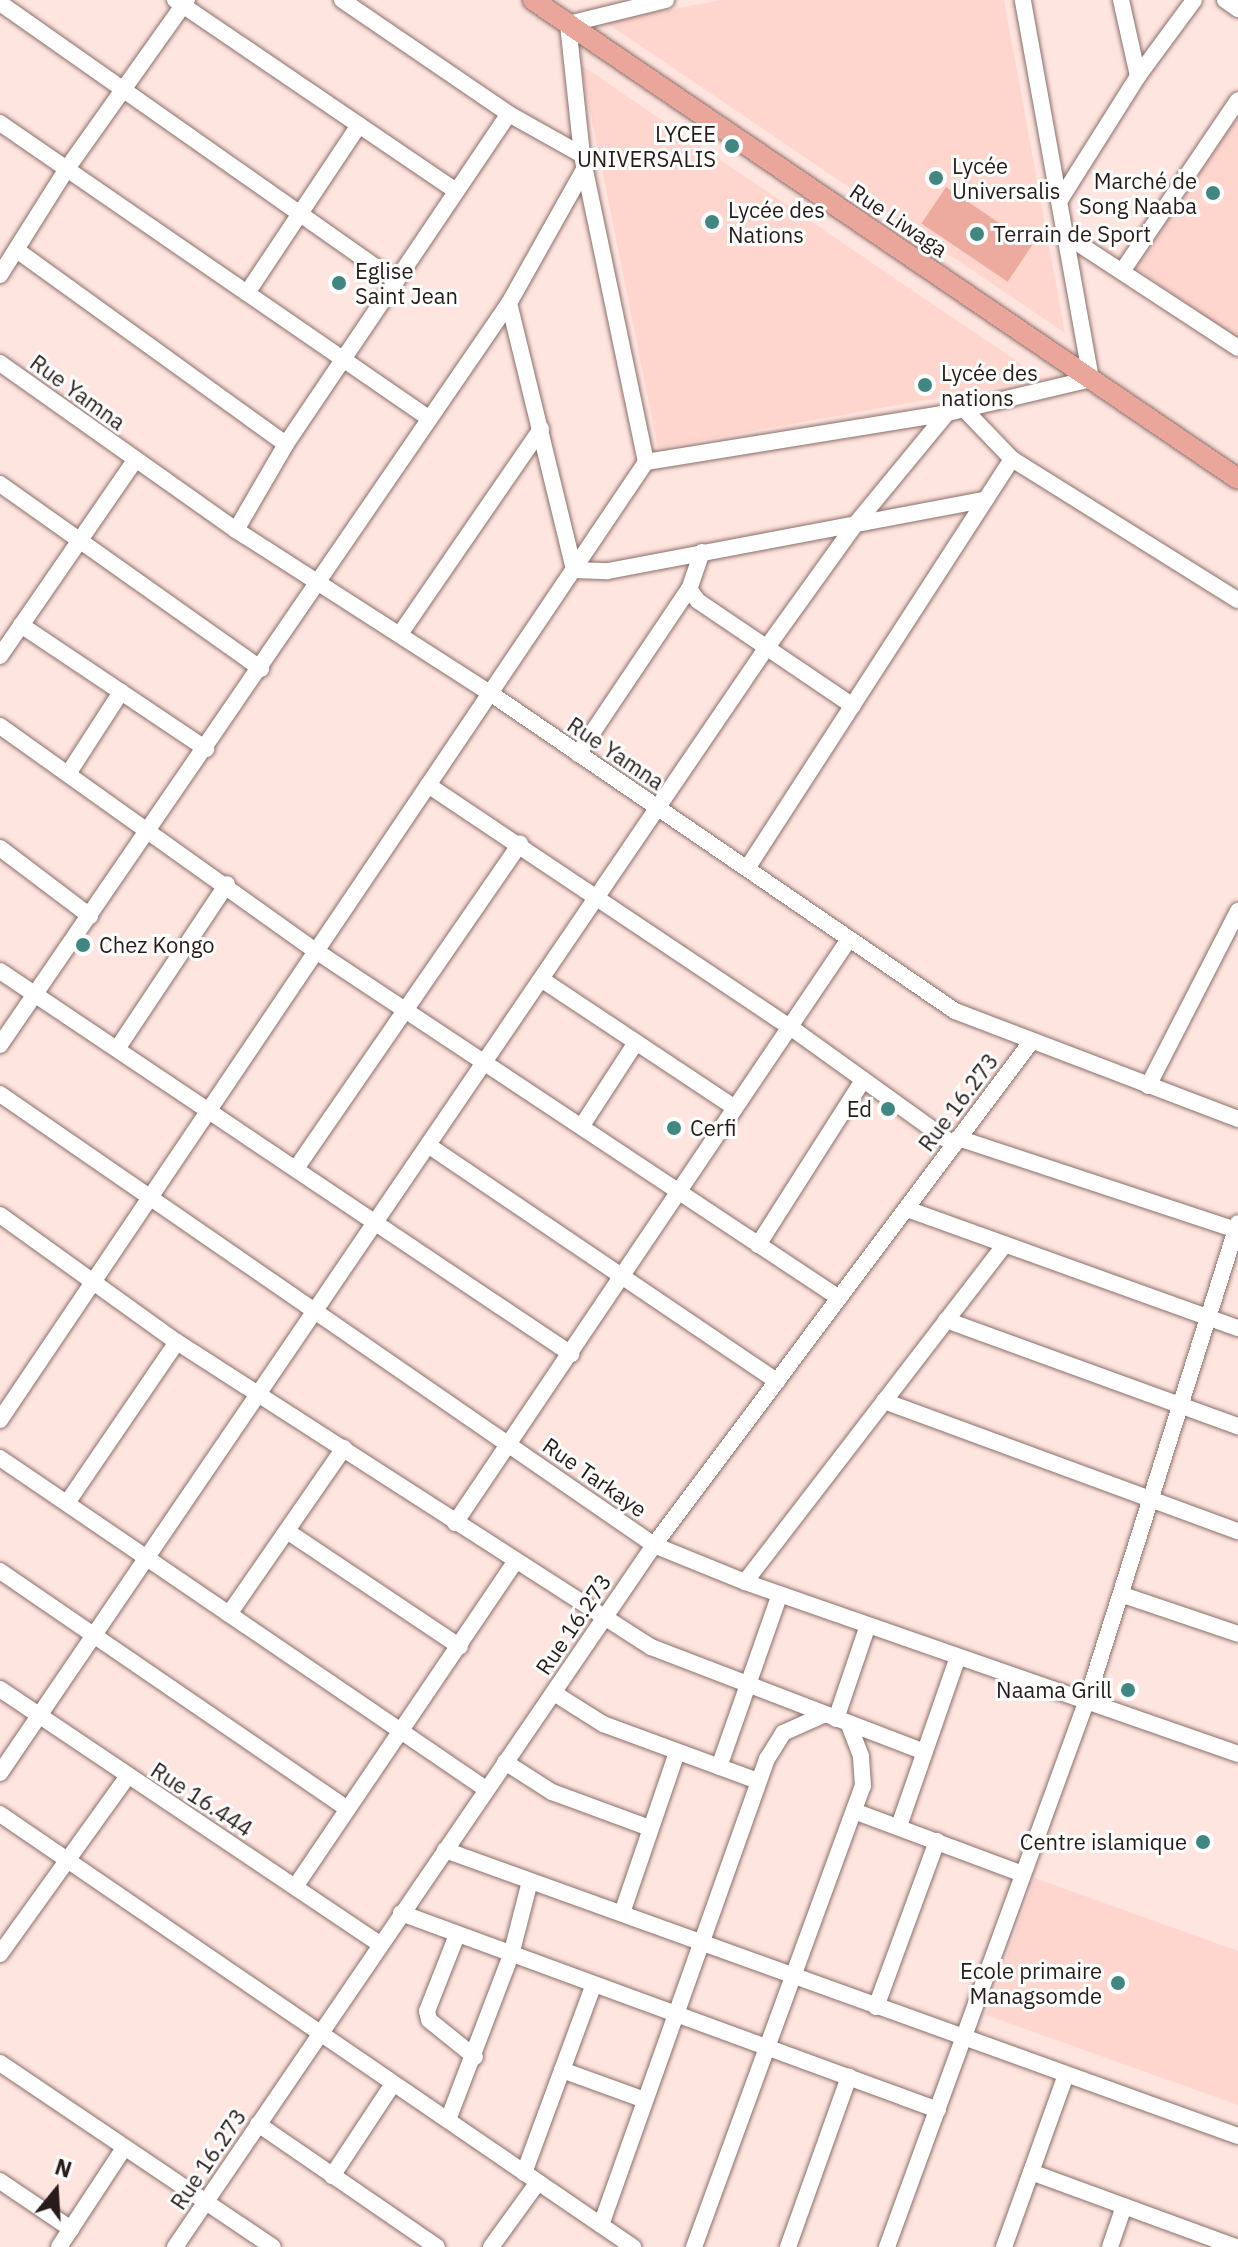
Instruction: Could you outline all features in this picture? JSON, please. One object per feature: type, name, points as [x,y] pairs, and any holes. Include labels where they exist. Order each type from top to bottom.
[{"type":"main road","name":"Rue Liwaga","points":[[533,0],[1238,479]]},
{"type":"street","points":[[342,0],[509,114],[584,160]]},
{"type":"street","points":[[0,1420],[646,462],[584,160],[568,24],[666,0]]},
{"type":"street","points":[[646,462],[956,411],[1091,379],[1023,0]]},
{"type":"street","points":[[1121,0],[1138,76]]},
{"type":"street","points":[[1060,200],[1138,76],[1194,0]]},
{"type":"street","points":[[1225,0],[1238,9]]},
{"type":"street","points":[[0,275],[18,251],[66,170],[126,88],[181,2],[456,191]]},
{"type":"street","points":[[0,3],[126,88],[396,281]]},
{"type":"street","points":[[1123,270],[1238,100]]},
{"type":"street","points":[[236,530],[286,444],[509,114]]},
{"type":"street","points":[[0,123],[427,417]]},
{"type":"street","points":[[247,293],[359,125]]},
{"type":"street","points":[[0,1045],[151,831],[427,417],[509,303],[584,160]]},
{"type":"street","points":[[1067,236],[1238,348]]},
{"type":"street","points":[[18,251],[286,444]]},
{"type":"street","points":[[509,303],[574,570]]},
{"type":"street","name":"Rue Yamna","points":[[0,363],[236,530],[490,693],[748,867],[847,942],[955,1011],[1238,1119]]},
{"type":"street","points":[[956,411],[1012,459],[1238,600]]},
{"type":"street","points":[[0,1773],[150,1560],[260,1392],[431,1147],[486,1060],[597,896],[661,809],[765,650],[854,526],[956,411]]},
{"type":"street","points":[[400,634],[541,429]]},
{"type":"street","points":[[748,867],[1012,459]]},
{"type":"street","points":[[0,656],[135,460]]},
{"type":"street","points":[[0,484],[261,669]]},
{"type":"street","points":[[574,570],[608,571],[985,500]]},
{"type":"street","points":[[578,754],[689,589],[702,552]]},
{"type":"street","points":[[689,589],[707,610],[853,706]]},
{"type":"street","points":[[21,625],[206,749]]},
{"type":"street","points":[[68,774],[121,692]]},
{"type":"street","points":[[0,726],[227,884],[316,951],[583,1124],[681,1194],[839,1298]]},
{"type":"street","points":[[428,785],[520,844],[956,1141],[1237,1227],[1123,1595],[1087,1700],[1020,1873],[964,2038],[887,2247]]},
{"type":"street","points":[[297,1167],[520,844]]},
{"type":"street","points":[[0,848],[90,916]]},
{"type":"street","points":[[117,1049],[227,884]]},
{"type":"street","points":[[1148,1086],[1238,911]]},
{"type":"street","points":[[455,1523],[681,1194],[734,1107],[847,942]]},
{"type":"street","points":[[0,971],[297,1167],[571,1354]]},
{"type":"street","points":[[541,979],[734,1107]]},
{"type":"street","name":"Rue 16.273","points":[[175,2247],[654,1545],[1031,1042]]},
{"type":"street","points":[[583,1124],[635,1044]]},
{"type":"street","points":[[758,1245],[863,1080]]},
{"type":"street","name":"Rue Tarkaye","points":[[0,1094],[654,1545],[745,1582],[1238,1754]]},
{"type":"street","points":[[431,1147],[777,1381]]},
{"type":"street","points":[[907,1209],[1238,1328]]},
{"type":"street","points":[[0,1215],[177,1342],[260,1392],[455,1523],[651,1647],[748,1688],[925,1752]]},
{"type":"street","points":[[745,1582],[1005,1244]]},
{"type":"street","points":[[946,1320],[1238,1426]]},
{"type":"street","points":[[67,1503],[177,1342]]},
{"type":"street","points":[[884,1401],[1238,1531]]},
{"type":"street","points":[[229,1614],[344,1448]]},
{"type":"street","points":[[0,1458],[486,1789]]},
{"type":"street","points":[[287,1531],[460,1647]]},
{"type":"street","points":[[295,1887],[515,1562]]},
{"type":"street","points":[[0,1571],[347,1809]]},
{"type":"street","points":[[719,1767],[780,1594]]},
{"type":"street","points":[[1123,1595],[1238,1634]]},
{"type":"street","points":[[694,2247],[864,1777],[836,1719],[868,1625]]},
{"type":"street","points":[[899,1826],[958,1657]]},
{"type":"street","name":"Rue 16.444","points":[[0,1689],[380,1944]]},
{"type":"street","points":[[554,1693],[603,1724],[758,1781]]},
{"type":"street","points":[[601,2225],[758,1781],[783,1733],[836,1719]]},
{"type":"street","points":[[622,1913],[677,1752]]},
{"type":"street","points":[[505,1762],[558,1795],[650,1828]]},
{"type":"street","points":[[0,1954],[128,1776]]},
{"type":"street","points":[[854,1811],[1020,1873]]},
{"type":"street","points":[[0,1814],[601,2225],[622,2244]]},
{"type":"street","points":[[876,2007],[937,1841]]},
{"type":"street","points":[[445,1850],[1238,2136]]},
{"type":"street","points":[[448,2120],[475,2057],[511,1955],[530,1881]]},
{"type":"street","points":[[401,1913],[593,1986],[938,2110]]},
{"type":"street","points":[[457,1935],[427,2011],[429,2020],[475,2057]]},
{"type":"street","points":[[491,2247],[531,2178],[562,2070],[593,1986]]},
{"type":"street","points":[[0,2063],[273,2247]]},
{"type":"street","points":[[562,2070],[645,2100]]},
{"type":"street","points":[[1004,2247],[1066,2075]]},
{"type":"street","points":[[788,2247],[849,2077]]},
{"type":"street","points":[[332,2176],[393,2084]]},
{"type":"street","points":[[258,2124],[437,2247]]},
{"type":"street","points":[[59,2247],[124,2148]]},
{"type":"street","points":[[1031,2172],[1226,2245]]},
{"type":"street","points":[[0,2181],[71,2229]]},
{"type":"street","points":[[1110,2247],[1124,2206]]},
{"type":"shaded area","name":"Lycée Universalis","points":[[721,0],[1004,0],[1065,333],[605,22]]},
{"type":"shaded area","name":"Lycée des Nations","points":[[581,65],[1043,379],[658,448]]},
{"type":"shaded area","name":"Marché de Song Naaba","points":[[1238,117],[1238,339],[1136,268]]},
{"type":"shaded area","name":"Terrain de Sport","points":[[946,187],[1032,245],[1008,282],[921,223]]},
{"type":"shaded area","name":"Ecole primaire Managsomde","points":[[1035,1878],[1238,1951],[1238,2105],[986,2015]]},
{"type":"place","name":"LYCEE UNIVERSALIS","points":[[732,146]]},
{"type":"place","name":"Lycée Universalis","points":[[936,178]]},
{"type":"place","name":"Marché de Song Naaba","points":[[1213,193]]},
{"type":"place","name":"Lycée des Nations","points":[[712,222]]},
{"type":"place","name":"Terrain de Sport","points":[[977,234]]},
{"type":"place","name":"Eglise Saint Jean","points":[[339,283]]},
{"type":"place","name":"Lycée des nations","points":[[925,385]]},
{"type":"place","name":"Chez Kongo","points":[[83,945]]},
{"type":"place","name":"Ed","points":[[888,1109]]},
{"type":"place","name":"Cerfi","points":[[674,1128]]},
{"type":"place","name":"Naama Grill","points":[[1128,1690]]},
{"type":"place","name":"Centre islamique","points":[[1203,1842]]},
{"type":"place","name":"Ecole primaire Managsomde","points":[[1118,1983]]}]
